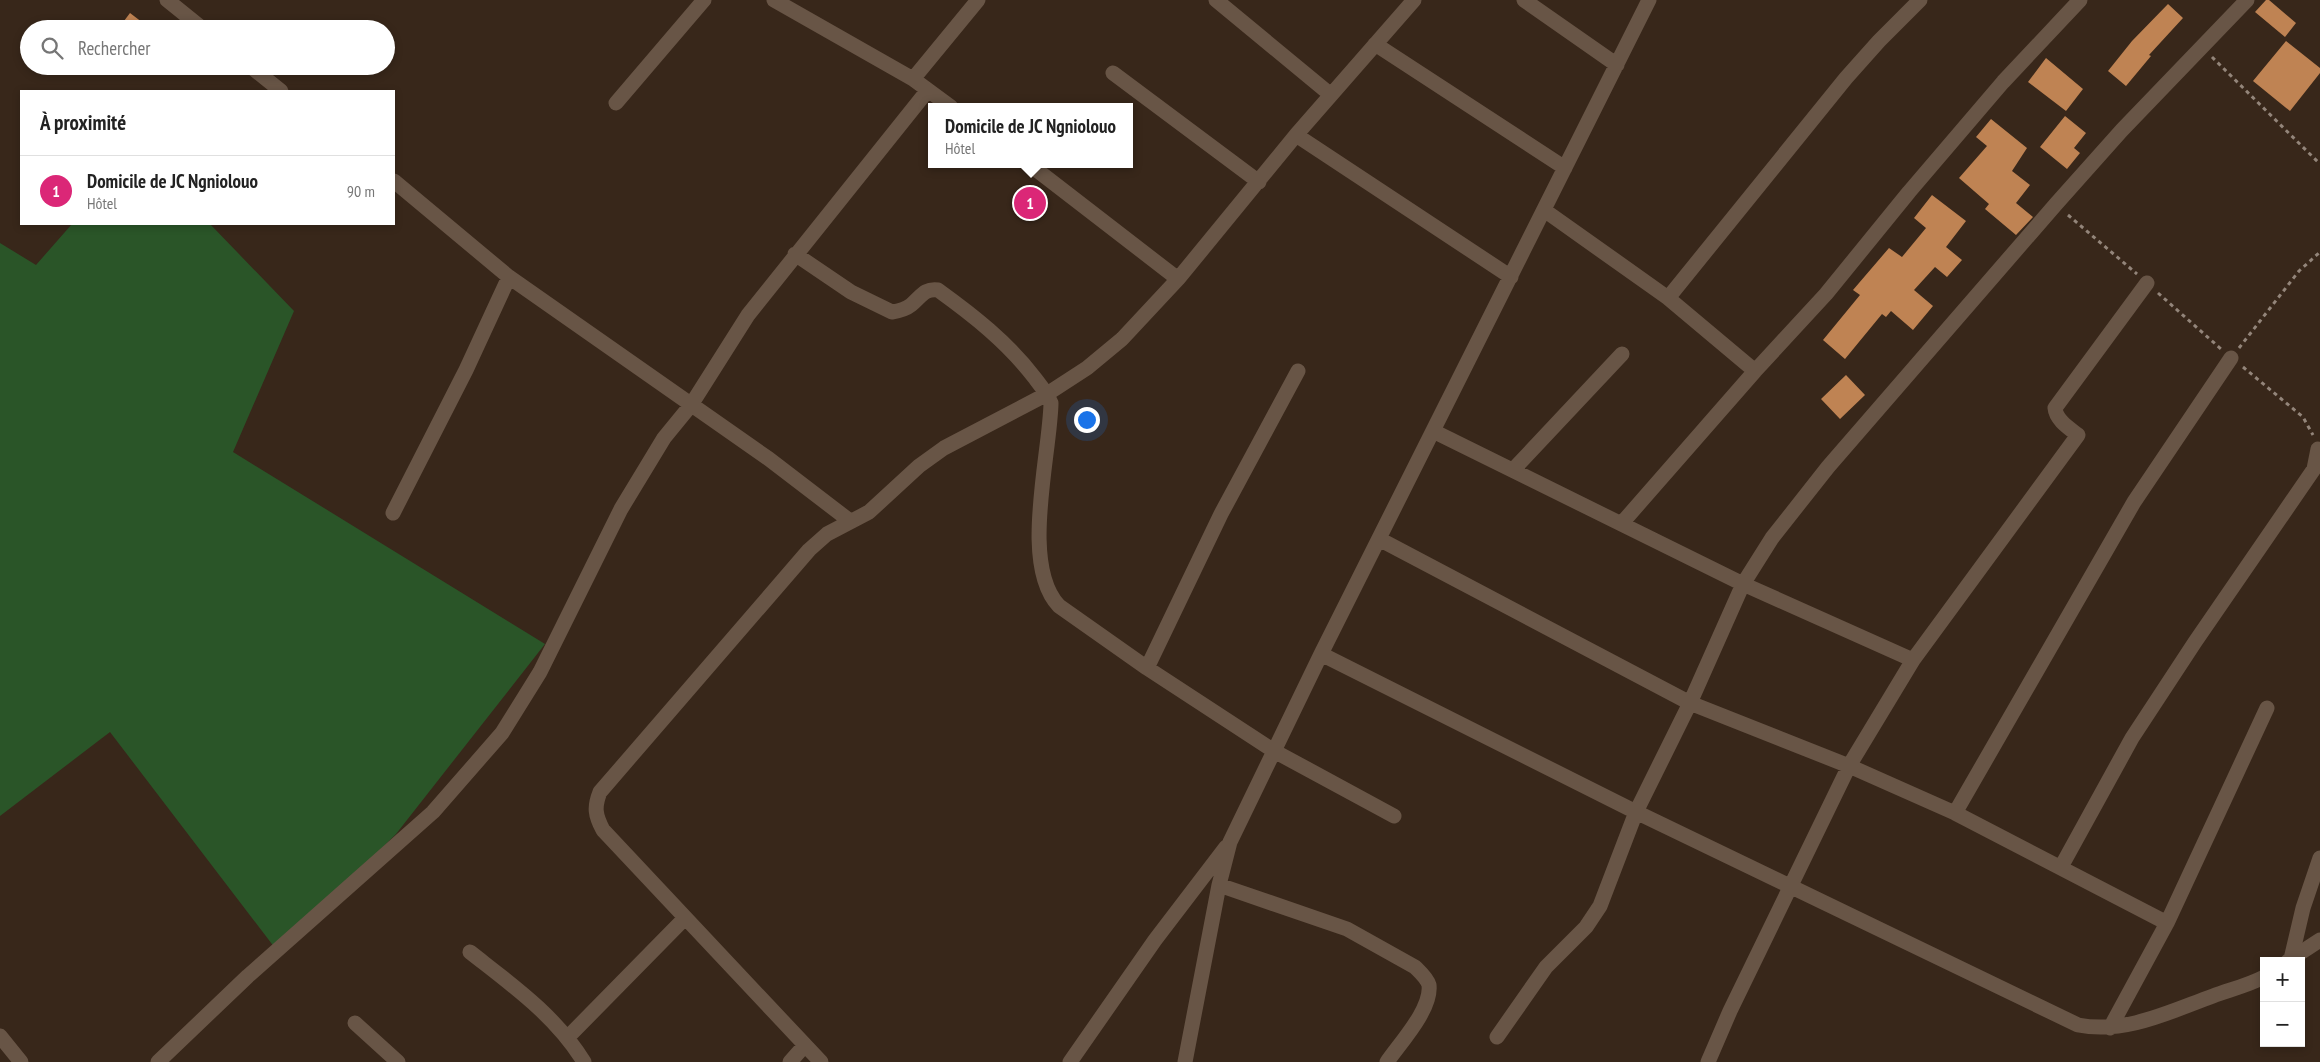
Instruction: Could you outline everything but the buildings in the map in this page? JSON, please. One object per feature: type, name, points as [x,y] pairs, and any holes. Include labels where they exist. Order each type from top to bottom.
[{"type":"street","points":[[167,0],[192,20]]},
{"type":"street","points":[[616,103],[704,0]]},
{"type":"street","points":[[774,0],[913,79],[946,103]]},
{"type":"street","points":[[913,79],[978,0]]},
{"type":"street","points":[[1216,0],[1331,94]]},
{"type":"street","points":[[820,1062],[603,830],[597,818],[594,805],[600,792],[809,550],[827,534],[869,512],[918,466],[944,448],[1047,394],[1087,368],[1122,339],[1178,279],[1296,135],[1414,0]]},
{"type":"street","points":[[1524,0],[1617,65]]},
{"type":"street","points":[[1185,1062],[1219,884],[1230,842],[1321,654],[1649,0]]},
{"type":"street","points":[[1668,298],[1846,78],[1879,41],[1920,0]]},
{"type":"street","points":[[1622,523],[1755,371],[1826,294],[1909,192],[2003,82],[2080,0]]},
{"type":"street","points":[[1497,1037],[1546,967],[1586,927],[1600,906],[1636,812],[1690,703],[1743,584],[1796,506],[2056,204],[2122,130],[2247,0]]},
{"type":"street","points":[[1375,44],[1565,168]]},
{"type":"street","points":[[1113,73],[1259,182]]},
{"type":"street","points":[[262,75],[281,90]]},
{"type":"street","points":[[158,1062],[248,976],[433,812],[502,734],[540,672],[621,508],[664,438],[691,405],[748,315],[928,90]]},
{"type":"street","points":[[1296,135],[1511,277]]},
{"type":"street","points":[[1034,168],[1178,279]]},
{"type":"street","points":[[395,182],[509,277],[769,459],[850,521]]},
{"type":"street","points":[[1544,210],[1668,298],[1755,371]]},
{"type":"street","points":[[795,254],[851,292],[892,312],[911,306],[923,292],[931,289],[938,290],[999,337],[1016,354],[1047,394],[1050,403],[1050,419],[1039,518],[1044,581],[1050,596],[1059,606],[1147,668],[1274,751],[1394,816]]},
{"type":"street","points":[[393,513],[466,370],[509,277]]},
{"type":"street","points":[[1708,1062],[1730,1011],[1849,766],[1913,660],[2078,435],[2055,414],[2055,408],[2147,283]]},
{"type":"street","points":[[1513,470],[1622,354]]},
{"type":"street","points":[[1955,813],[2134,502],[2231,358]]},
{"type":"street","points":[[1147,668],[1221,514],[1298,371]]},
{"type":"street","points":[[1433,431],[1743,584],[1913,660]]},
{"type":"street","points":[[2061,867],[2132,738],[2195,642],[2314,469],[2318,449]]},
{"type":"street","points":[[1379,539],[1690,703],[1849,766],[1955,813],[2167,922]]},
{"type":"street","points":[[1321,654],[1636,812],[1791,885],[2078,1025],[2096,1029],[2142,1022],[2260,978]]},
{"type":"street","points":[[2110,1028],[2167,922],[2267,708]]},
{"type":"street","points":[[1070,1062],[1155,940],[1230,842]]},
{"type":"street","points":[[2291,957],[2303,908],[2320,858]]},
{"type":"street","points":[[1219,884],[1347,929],[1415,967],[1423,975],[1429,984],[1426,1006],[1387,1062]]},
{"type":"street","points":[[568,1037],[685,918]]},
{"type":"street","points":[[2294,957],[2320,940]]},
{"type":"street","points":[[470,952],[546,1014],[568,1037],[584,1062]]},
{"type":"street","points":[[355,1023],[398,1062]]},
{"type":"street","points":[[0,1036],[22,1062]]},
{"type":"street","points":[[790,1062],[805,1045]]},
{"type":"path","points":[[2202,48],[2320,164]]},
{"type":"path","points":[[2056,204],[2231,358],[2303,417],[2318,449]]},
{"type":"path","points":[[2231,358],[2299,272],[2320,252]]},
{"type":"green space","points":[[71,225],[211,225],[294,311],[233,452],[545,644],[396,834],[278,952],[110,732],[0,816],[0,243],[36,265]]},
{"type":"place","name":"Domicile de JC Ngniolouo","points":[[1030,203]]}]
